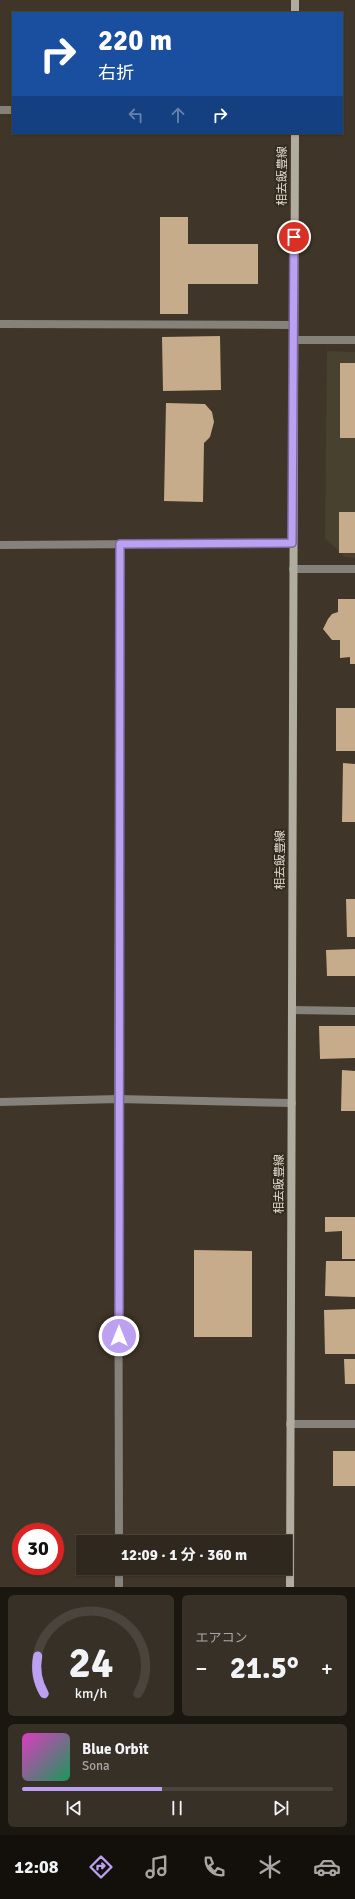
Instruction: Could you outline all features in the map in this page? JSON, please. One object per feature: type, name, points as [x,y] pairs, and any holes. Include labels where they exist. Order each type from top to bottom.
[{"type":"main road","points":[[295,0],[295,12]]},
{"type":"main road","name":"相去飯豊線","points":[[290,1587],[294,134]]},
{"type":"street","points":[[0,110],[12,110]]},
{"type":"street","points":[[0,324],[294,325]]},
{"type":"street","points":[[294,340],[355,340]]},
{"type":"street","points":[[0,546],[292,543]]},
{"type":"street","points":[[119,1535],[118,1099],[120,544]]},
{"type":"street","points":[[293,569],[355,569]]},
{"type":"street","points":[[292,1010],[355,1011]]},
{"type":"street","points":[[0,1102],[118,1099],[292,1103]]},
{"type":"street","points":[[290,1424],[355,1424]]},
{"type":"street","points":[[119,1575],[119,1587]]},
{"type":"shaded area","points":[[327,351],[355,352],[355,558],[345,557],[325,538]]},
{"type":"building","points":[[160,217],[188,217],[188,244],[258,244],[258,284],[188,284],[188,314],[160,314]]},
{"type":"building","points":[[220,336],[221,390],[163,391],[162,337]]},
{"type":"building","points":[[340,363],[355,363],[355,438],[340,438]]},
{"type":"building","points":[[166,403],[205,404],[212,412],[214,422],[210,437],[204,443],[203,502],[164,501]]},
{"type":"building","points":[[339,512],[355,512],[355,553],[339,553]]},
{"type":"building","points":[[338,599],[355,599],[355,664],[350,664],[350,657],[340,658],[340,640],[332,640],[323,629],[332,614],[338,612]]},
{"type":"building","points":[[336,708],[355,708],[355,751],[336,751]]},
{"type":"building","points":[[343,763],[355,764],[355,822],[342,822]]},
{"type":"building","points":[[346,899],[355,899],[355,937],[347,937]]},
{"type":"building","points":[[355,949],[355,976],[327,976],[326,950]]},
{"type":"building","points":[[319,1026],[355,1026],[355,1058],[320,1059]]},
{"type":"building","points":[[342,1070],[355,1071],[355,1111],[341,1111]]},
{"type":"building","points":[[325,1217],[355,1217],[355,1259],[342,1259],[342,1231],[325,1232]]},
{"type":"building","points":[[194,1250],[252,1251],[252,1337],[194,1337]]},
{"type":"building","points":[[326,1261],[355,1261],[355,1297],[325,1296]]},
{"type":"building","points":[[355,1309],[355,1354],[325,1354],[324,1310]]},
{"type":"building","points":[[344,1359],[355,1359],[355,1384],[345,1384]]},
{"type":"building","points":[[333,1451],[355,1451],[355,1486],[333,1486]]},
{"type":"route","points":[[119,1336],[118,1099],[120,544],[292,543],[294,237]]}]
